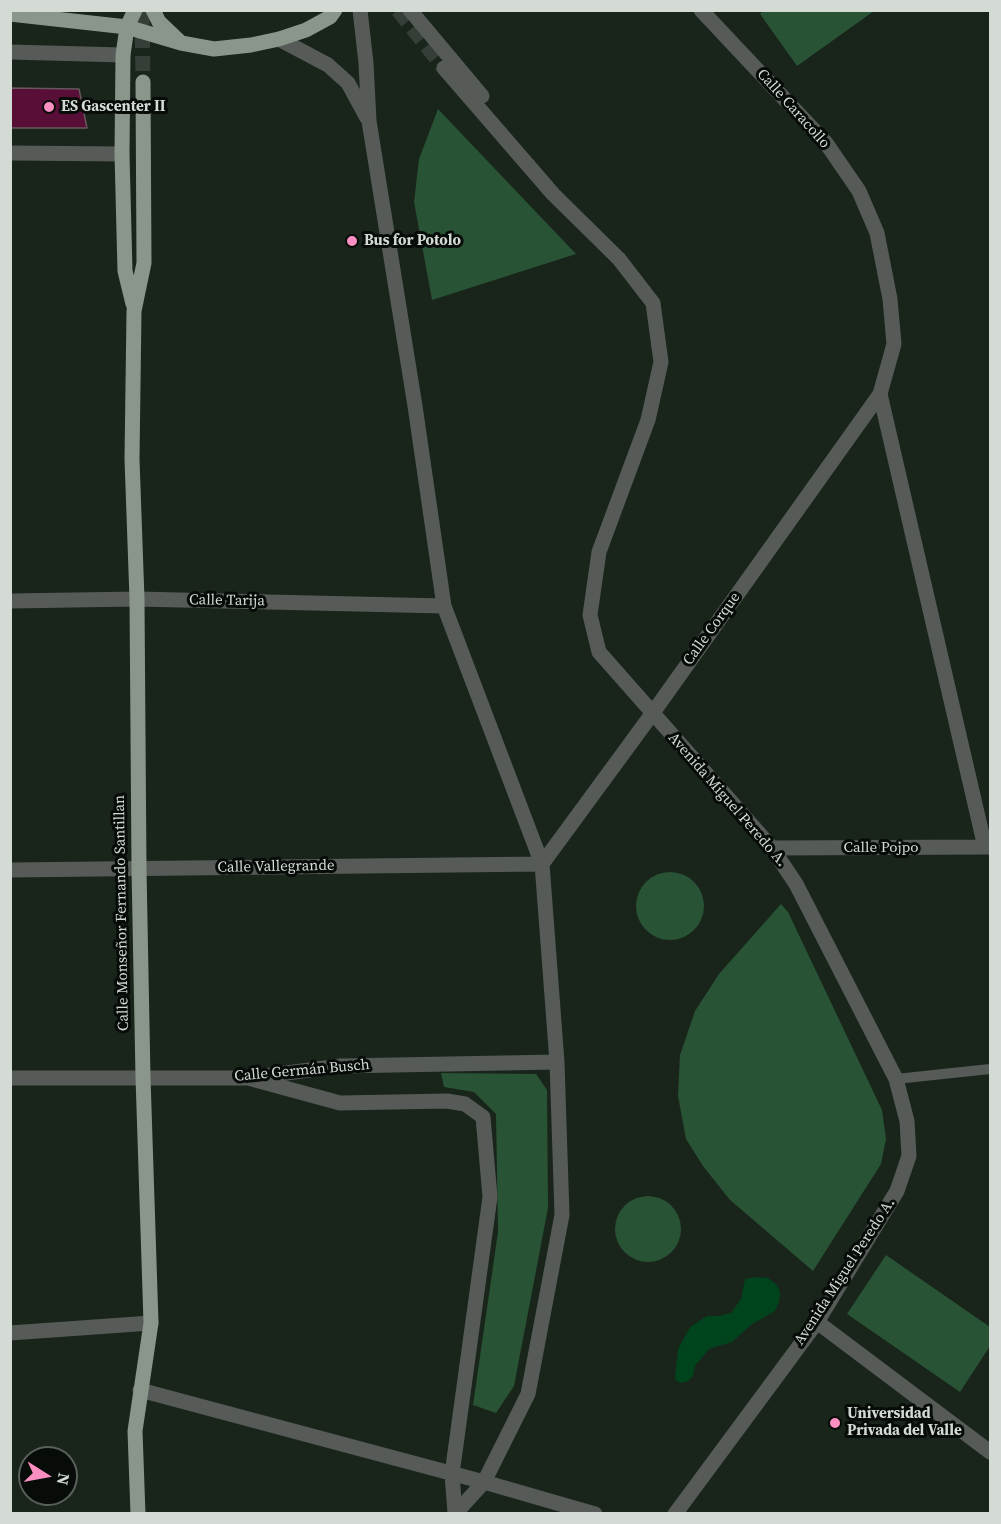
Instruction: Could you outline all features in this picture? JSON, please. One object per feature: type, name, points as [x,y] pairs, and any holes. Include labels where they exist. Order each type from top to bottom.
[{"type":"main road","name":"Calle Monseñor Fernando Santillan","points":[[134,311],[125,272],[122,154],[123,56],[127,27],[135,10]]},
{"type":"main road","points":[[153,10],[159,22],[181,43]]},
{"type":"main road","points":[[10,14],[127,27],[181,43],[214,49],[279,39],[306,30],[330,17],[335,10]]},
{"type":"main road","name":"Calle Monseñor Fernando Santillan","points":[[138,1514],[135,1431],[151,1323],[143,1077],[137,599],[132,459],[134,311],[144,263],[143,82]]},
{"type":"street","points":[[360,10],[369,121],[416,406],[444,606],[542,864],[557,1062],[562,1215],[528,1394],[484,1482],[455,1513]]},
{"type":"street","points":[[410,10],[543,168],[590,229]]},
{"type":"street","name":"Calle Caracollo","points":[[701,10],[826,143],[859,191],[877,233],[890,299],[894,344],[880,394]]},
{"type":"street","points":[[279,39],[328,65],[348,83],[369,121]]},
{"type":"street","points":[[10,52],[123,56]]},
{"type":"street","points":[[444,68],[553,194],[590,229]]},
{"type":"street","points":[[10,153],[122,154]]},
{"type":"street","name":"Avenida Miguel Peredo A.","points":[[590,229],[619,259],[653,303],[662,362],[648,420],[599,552],[590,615],[599,652],[772,848],[796,884],[896,1079],[907,1121],[909,1156],[897,1191],[817,1322],[675,1514]]},
{"type":"street","points":[[880,394],[988,847]]},
{"type":"street","name":"Calle Corque","points":[[542,864],[880,394]]},
{"type":"street","name":"Calle Tarija","points":[[10,601],[137,599],[444,606]]},
{"type":"street","name":"Calle Pojpo","points":[[772,848],[988,847]]},
{"type":"street","name":"Calle Vallegrande","points":[[10,870],[542,864]]},
{"type":"street","name":"Calle Germán Busch","points":[[10,1078],[248,1078],[340,1066],[557,1062]]},
{"type":"street","points":[[248,1078],[340,1103],[447,1101],[465,1104],[483,1117],[490,1197],[452,1474],[455,1513]]},
{"type":"street","points":[[817,1322],[990,1452]]},
{"type":"street","points":[[10,1333],[151,1323]]},
{"type":"street","points":[[140,1390],[595,1514]]},
{"type":"lane","points":[[896,1079],[990,1069]]},
{"type":"shaded area","points":[[764,10],[874,11],[797,66],[760,14]]},
{"type":"shaded area","points":[[438,109],[576,254],[432,300],[414,202],[419,159]]},
{"type":"shaded area","points":[[670,872],[683,875],[694,882],[701,893],[704,906],[701,919],[694,930],[683,937],[670,940],[657,937],[646,930],[639,919],[636,906],[639,893],[646,882],[657,875]]},
{"type":"shaded area","points":[[781,904],[788,912],[882,1110],[886,1139],[881,1164],[813,1271],[730,1200],[703,1166],[686,1139],[678,1096],[680,1055],[695,1011],[719,974]]},
{"type":"shaded area","points":[[441,1073],[536,1074],[547,1090],[548,1208],[514,1386],[496,1413],[473,1405],[498,1232],[496,1114],[474,1092],[444,1087]]},
{"type":"shaded area","points":[[648,1196],[660,1199],[671,1206],[678,1217],[681,1229],[678,1241],[671,1252],[660,1259],[648,1262],[636,1259],[625,1252],[618,1241],[615,1229],[618,1217],[625,1206],[636,1199]]},
{"type":"shaded area","points":[[886,1255],[990,1327],[990,1346],[960,1392],[847,1314]]},
{"type":"shaded area","points":[[768,1278],[777,1285],[780,1293],[775,1311],[751,1325],[732,1342],[709,1349],[695,1366],[693,1376],[688,1381],[680,1383],[675,1379],[678,1349],[690,1327],[707,1316],[731,1313],[741,1299],[745,1279]]},
{"type":"building","points":[[10,88],[79,89],[87,128],[10,128]]},
{"type":"tunnel","points":[[142,10],[143,82]]},
{"type":"tunnel","points":[[398,10],[444,68]]},
{"type":"place","name":"ES Gascenter II","points":[[49,107]]},
{"type":"place","name":"Bus for Potolo","points":[[352,241]]},
{"type":"place","name":"Universidad Privada del Valle","points":[[835,1423]]}]
